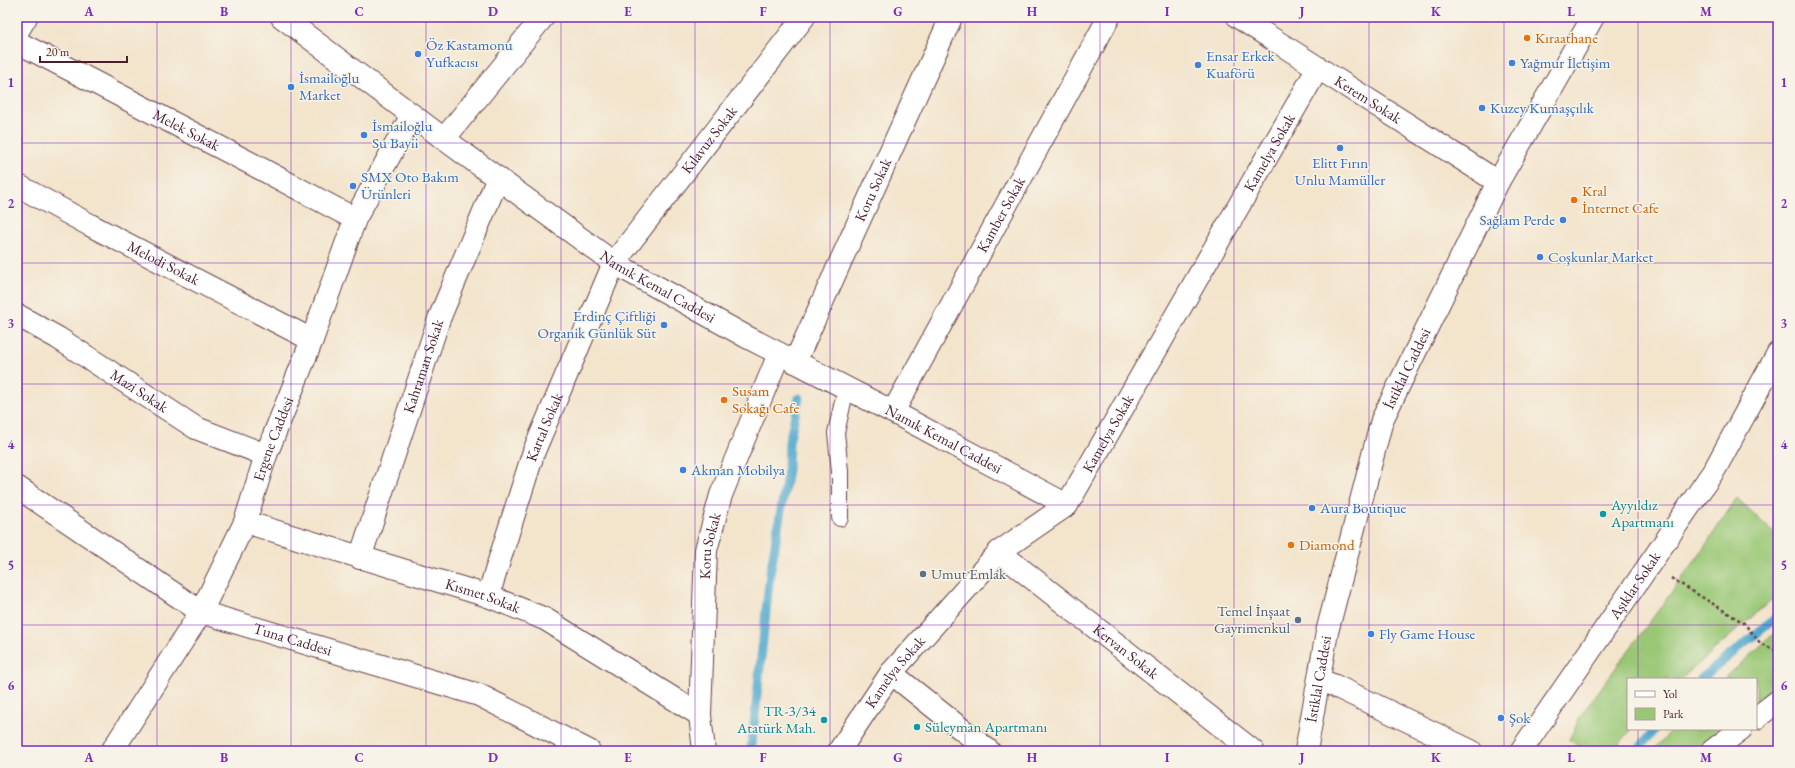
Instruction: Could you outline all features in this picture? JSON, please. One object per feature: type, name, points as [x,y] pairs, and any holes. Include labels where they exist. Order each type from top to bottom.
[{"type":"street","points":[[17,32],[26,17]]},
{"type":"street","name":"Namık Kemal Caddesi","points":[[282,17],[444,139],[614,263],[745,336],[893,412],[1067,505]]},
{"type":"street","points":[[444,139],[543,17]]},
{"type":"street","name":"Kılavuz Sokak","points":[[614,263],[804,17]]},
{"type":"street","name":"Koru Sokak","points":[[704,751],[700,715],[706,550],[721,494],[944,35],[950,17]]},
{"type":"street","name":"Kamber Sokak","points":[[893,412],[1109,17]]},
{"type":"street","name":"İstiklal Caddesi","points":[[1306,751],[1327,632],[1382,420],[1498,182],[1593,17]]},
{"type":"street","name":"Kerem Sokak","points":[[1249,20],[1318,68],[1498,182]]},
{"type":"street","name":"Melek Sokak","points":[[17,42],[355,219]]},
{"type":"street","name":"Kamelya Sokak","points":[[839,751],[892,673],[999,552],[1067,505],[1318,68]]},
{"type":"street","name":"Ergene Caddesi","points":[[112,751],[201,612],[245,522],[266,455],[312,340],[355,219],[412,115]]},
{"type":"street","name":"Kahraman Sokak","points":[[360,558],[440,319],[498,178]]},
{"type":"street","name":"Melodi Sokak","points":[[17,185],[90,226],[312,340]]},
{"type":"street","name":"Kartal Sokak","points":[[488,596],[534,451],[614,263]]},
{"type":"street","name":"Mazi Sokak","points":[[17,315],[58,338],[196,428],[266,455]]},
{"type":"street","name":"Aşıklar Sokak","points":[[1521,751],[1715,469],[1778,353]]},
{"type":"street","name":"Tuna Caddesi","points":[[17,487],[201,612],[479,695],[589,751]]},
{"type":"street","name":"Kısmet Sokak","points":[[245,522],[488,596],[545,619],[700,715]]},
{"type":"street","name":"Kervan Sokak","points":[[999,552],[1253,751]]},
{"type":"street","points":[[892,673],[989,751]]},
{"type":"street","points":[[1319,680],[1333,685],[1470,751]]},
{"type":"street","points":[[1757,717],[1778,701]]},
{"type":"street","points":[[1712,751],[1740,730]]},
{"type":"lane","points":[[840,518],[840,471],[836,433],[846,388]]},
{"type":"path","points":[[1649,564],[1744,623],[1761,644],[1778,652]]},
{"type":"green space","points":[[1737,498],[1778,537],[1778,594],[1682,678],[1627,678],[1627,730],[1631,730],[1613,751],[1587,751],[1569,740],[1581,715],[1699,555]]},
{"type":"green space","points":[[1778,630],[1778,685],[1757,700],[1757,678],[1725,678]]},
{"type":"green space","points":[[1672,730],[1720,730],[1702,744],[1697,751],[1652,751]]},
{"type":"waterway","points":[[751,751],[770,574],[788,470],[789,442],[799,398]]},
{"type":"waterway","points":[[1702,678],[1778,616]]},
{"type":"waterway","points":[[1637,751],[1654,730]]},
{"type":"place","name":"Kıraathane","points":[[1527,38]]},
{"type":"place","name":"Öz Kastamonu Yufkacısı","points":[[418,54]]},
{"type":"place","name":"Yağmur İletişim","points":[[1512,63]]},
{"type":"place","name":"Ensar Erkek Kuaförü","points":[[1198,65]]},
{"type":"place","name":"İsmailoğlu Market","points":[[291,87]]},
{"type":"place","name":"Kuzey Kumaşçılık","points":[[1482,108]]},
{"type":"place","name":"İsmailoğlu Su Bayii","points":[[364,135]]},
{"type":"place","name":"Elitt Fırın Unlu Mamüller","points":[[1340,148]]},
{"type":"place","name":"SMX Oto Bakım Ürünleri","points":[[353,186]]},
{"type":"place","name":"Kral İnternet Cafe","points":[[1574,200]]},
{"type":"place","name":"Sağlam Perde","points":[[1563,220]]},
{"type":"place","name":"Coşkunlar Market","points":[[1540,257]]},
{"type":"place","name":"Erdinç Çiftliği Organik Günlük Süt","points":[[664,325]]},
{"type":"place","name":"Susam Sokağı Cafe","points":[[724,400]]},
{"type":"place","name":"Akman Mobilya","points":[[683,470]]},
{"type":"place","name":"Aura Boutique","points":[[1312,508]]},
{"type":"place","name":"Ayyıldız Apartmanı","points":[[1603,514]]},
{"type":"place","name":"Diamond","points":[[1291,545]]},
{"type":"place","name":"Umut Emlak","points":[[923,574]]},
{"type":"place","name":"Temel İnşaat Gayrimenkul","points":[[1298,620]]},
{"type":"place","name":"Fly Game House","points":[[1371,634]]},
{"type":"place","name":"Şok","points":[[1501,718]]},
{"type":"place","name":"TR-3/34 Atatürk Mah.","points":[[824,720]]},
{"type":"place","name":"Süleyman Apartmanı","points":[[917,727]]}]
